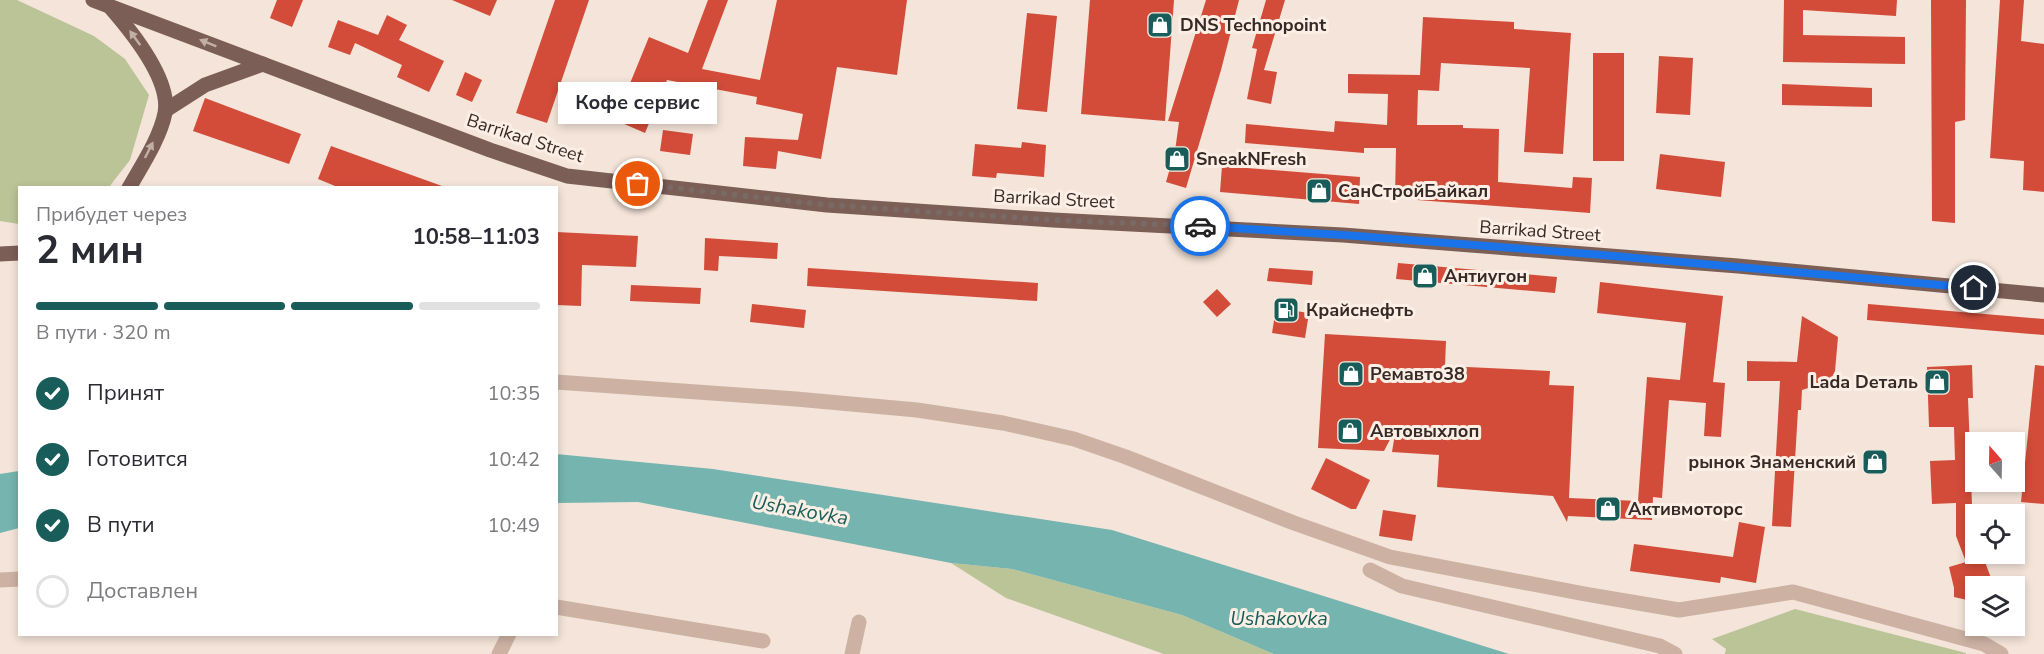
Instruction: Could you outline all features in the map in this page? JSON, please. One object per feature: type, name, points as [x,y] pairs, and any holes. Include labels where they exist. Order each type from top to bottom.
[{"type":"main road","name":"Barrikad Street","points":[[93,0],[490,150],[567,176],[827,205],[1053,220],[1343,235],[1727,266],[2044,295]]},
{"type":"main road","points":[[111,8],[135,36],[155,70],[166,110],[160,129],[130,186]]},
{"type":"main road","points":[[166,110],[206,85],[263,64]]},
{"type":"main road","points":[[0,254],[18,253]]},
{"type":"street","points":[[558,382],[895,408],[1003,423],[1074,439],[1126,457],[1294,523],[1390,557],[1679,610],[1793,592],[1984,644],[2001,654]]},
{"type":"street","points":[[1370,570],[1402,586],[1660,646],[1675,654]]},
{"type":"street","points":[[0,580],[18,579]]},
{"type":"street","points":[[558,607],[763,642]]},
{"type":"street","points":[[852,654],[859,622]]},
{"type":"street","points":[[499,654],[508,636]]},
{"type":"green space","points":[[0,0],[17,0],[94,36],[125,59],[149,95],[130,160],[110,186],[18,186],[18,224],[0,221]]},
{"type":"green space","points":[[951,563],[1012,569],[1182,615],[1274,654],[1164,654],[1006,598]]},
{"type":"green space","points":[[1795,609],[1966,654],[1725,654],[1726,649],[1712,639]]},
{"type":"water","name":"Ushakovka","points":[[558,454],[713,469],[1112,530],[1509,654],[1274,654],[1182,615],[1012,569],[951,563],[638,502],[558,503]]},
{"type":"water","points":[[18,471],[18,528],[0,533],[0,474]]},
{"type":"building","points":[[277,0],[303,0],[292,27],[270,18]]},
{"type":"building","points":[[452,0],[497,0],[490,16]]},
{"type":"building","points":[[555,0],[589,0],[547,123],[516,113]]},
{"type":"building","points":[[708,0],[728,0],[702,69],[760,80],[777,0],[907,0],[897,75],[837,67],[821,159],[778,151],[776,169],[743,166],[745,137],[798,140],[803,114],[756,104],[757,97],[667,80],[645,133],[615,120],[649,37],[688,53]]},
{"type":"building","points":[[1090,0],[1174,0],[1165,121],[1081,114]]},
{"type":"building","points":[[1206,0],[1239,0],[1186,188],[1166,182],[1175,151],[1179,122],[1168,121]]},
{"type":"building","points":[[1266,0],[1285,0],[1264,70],[1277,72],[1271,104],[1247,99],[1257,49],[1252,48]]},
{"type":"building","points":[[1784,0],[1897,0],[1896,16],[1803,10],[1803,35],[1905,37],[1905,64],[1783,62]]},
{"type":"building","points":[[1931,0],[1966,0],[1965,120],[1955,122],[1955,223],[1932,221]]},
{"type":"building","points":[[2000,0],[2024,0],[2021,41],[2044,44],[2044,192],[2023,190],[2024,161],[1990,158]]},
{"type":"building","points":[[1027,13],[1057,16],[1047,112],[1017,109]]},
{"type":"building","points":[[387,15],[407,25],[399,40],[444,61],[429,92],[397,77],[402,65],[355,43],[350,55],[328,47],[338,20],[378,35]]},
{"type":"building","points":[[1423,17],[1514,22],[1514,29],[1571,33],[1563,154],[1524,152],[1530,68],[1441,63],[1439,91],[1418,90],[1417,125],[1463,125],[1463,128],[1499,129],[1498,182],[1572,188],[1573,177],[1592,178],[1590,213],[1395,198],[1396,148],[1364,148],[1364,153],[1245,143],[1246,124],[1334,132],[1335,121],[1387,125],[1388,94],[1348,93],[1348,74],[1420,75]]},
{"type":"building","points":[[1593,53],[1624,53],[1624,161],[1593,161]]},
{"type":"building","points":[[1659,56],[1693,58],[1690,115],[1656,113]]},
{"type":"building","points":[[465,72],[482,80],[472,102],[456,95]]},
{"type":"building","points":[[1782,84],[1872,88],[1872,107],[1782,105]]},
{"type":"building","points":[[205,98],[301,134],[289,164],[193,131]]},
{"type":"building","points":[[663,130],[693,134],[690,155],[660,151]]},
{"type":"building","points":[[1022,142],[1046,145],[1044,177],[997,173],[996,178],[972,176],[975,144],[1021,148]]},
{"type":"building","points":[[331,146],[442,186],[335,186],[318,179]]},
{"type":"building","points":[[1660,154],[1725,162],[1721,197],[1656,189]]},
{"type":"building","points":[[1222,166],[1360,177],[1359,204],[1220,192]]},
{"type":"building","points":[[558,232],[638,236],[636,267],[582,265],[581,306],[558,305]]},
{"type":"building","points":[[705,238],[778,243],[777,259],[719,256],[718,271],[704,270]]},
{"type":"building","points":[[1398,263],[1557,277],[1555,293],[1396,279]]},
{"type":"building","points":[[808,268],[1038,283],[1037,301],[807,286]]},
{"type":"building","points":[[1269,268],[1313,271],[1312,285],[1267,281]]},
{"type":"building","points":[[1600,282],[1723,296],[1713,382],[1725,383],[1721,437],[1704,436],[1706,403],[1669,400],[1662,498],[1653,497],[1652,520],[1568,516],[1567,522],[1553,496],[1437,487],[1439,455],[1392,452],[1396,428],[1384,451],[1318,448],[1325,334],[1446,341],[1445,366],[1550,371],[1549,385],[1574,386],[1569,498],[1638,501],[1647,377],[1680,380],[1686,323],[1597,313]]},
{"type":"building","points":[[631,285],[701,288],[700,304],[630,301]]},
{"type":"building","points":[[1217,289],[1231,304],[1217,317],[1203,302]]},
{"type":"building","points":[[752,304],[806,310],[804,328],[750,322]]},
{"type":"building","points":[[1868,304],[2044,319],[2044,335],[1867,320]]},
{"type":"building","points":[[1276,308],[1309,313],[1305,338],[1272,333]]},
{"type":"building","points":[[1802,316],[1838,337],[1835,371],[1830,381],[1802,390],[1801,410],[1798,410],[1791,527],[1772,526],[1780,381],[1747,381],[1747,361],[1797,362]]},
{"type":"building","points":[[1972,365],[1973,398],[1968,398],[1969,432],[1965,432],[1965,492],[1972,492],[1972,504],[1965,504],[1965,559],[1956,536],[1956,503],[1932,504],[1930,461],[1955,460],[1954,427],[1929,427],[1927,367]]},
{"type":"building","points":[[2035,365],[2044,366],[2044,504],[2021,502],[2022,492],[2025,492],[2025,463]]},
{"type":"building","points":[[1326,458],[1370,480],[1356,509],[1351,509],[1311,489]]},
{"type":"building","points":[[1383,510],[1416,515],[1412,541],[1379,536]]},
{"type":"building","points":[[1739,522],[1765,527],[1756,583],[1721,577],[1720,583],[1630,571],[1634,544],[1733,557]]},
{"type":"building","points":[[1965,562],[1986,564],[1990,576],[1965,576],[1965,600],[1954,597],[1949,567]]},
{"type":"way so far","points":[[638,184],[827,205],[1053,220],[1200,226]]},
{"type":"place","name":"DNS Technopoint","points":[[1160,25]]},
{"type":"place","name":"SneakNFresh","points":[[1177,159]]},
{"type":"place","name":"Кофе сервис","points":[[638,184]]},
{"type":"place","name":"СанСтройБайкал","points":[[1319,191]]},
{"type":"place","name":"Антиугон","points":[[1425,276]]},
{"type":"place","name":"Крайснефть","points":[[1286,310]]},
{"type":"place","name":"Ремавто38","points":[[1351,374]]},
{"type":"place","name":"Lada Dеталь","points":[[1937,382]]},
{"type":"place","name":"Автовыхлоп","points":[[1350,431]]},
{"type":"place","name":"рынок Знаменский","points":[[1875,462]]},
{"type":"place","name":"Активмоторс","points":[[1608,509]]},
{"type":"route","points":[[1200,226],[1603,255],[1974,288]]}]
